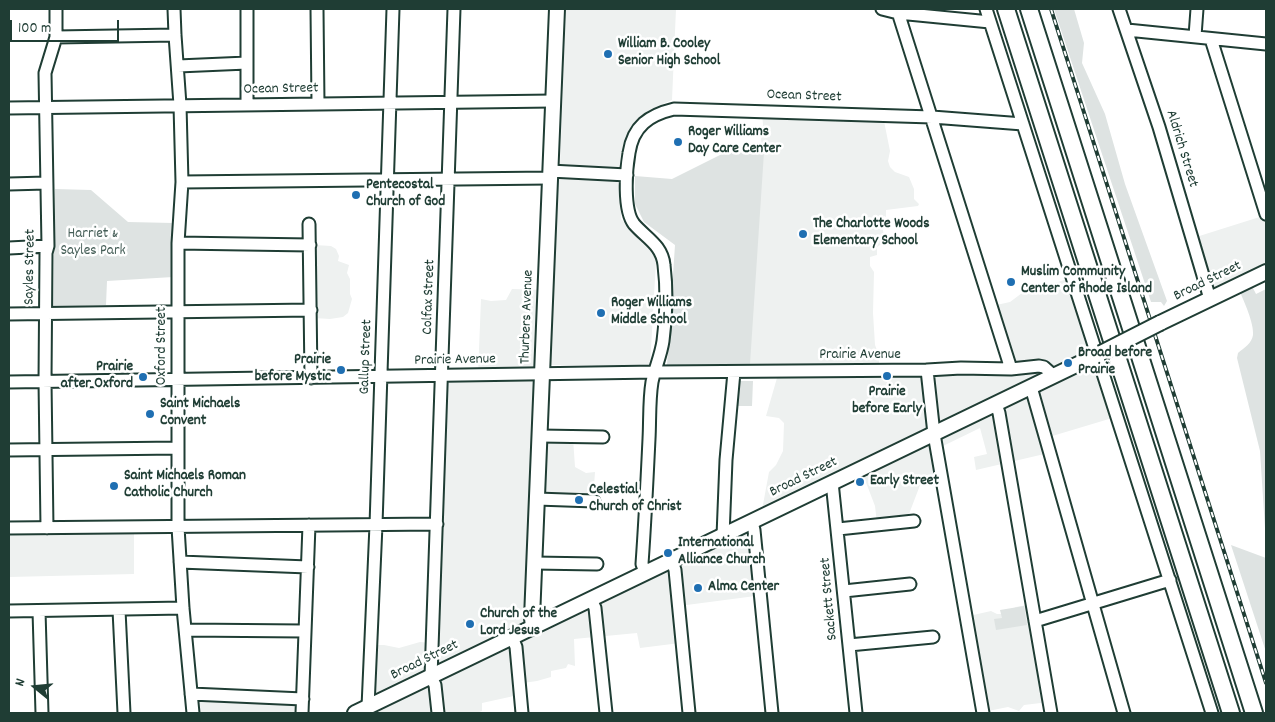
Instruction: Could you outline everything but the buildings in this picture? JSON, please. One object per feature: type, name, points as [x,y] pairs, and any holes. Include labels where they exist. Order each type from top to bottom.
[{"type":"highway","points":[[1006,9],[1231,713]]},
{"type":"highway","points":[[1029,9],[1254,713]]},
{"type":"main road","name":"Thurbers Avenue","points":[[533,626],[557,9]]},
{"type":"main road","name":"Broad Street","points":[[355,713],[1266,272]]},
{"type":"street","name":"Sayles Street","points":[[47,528],[45,381],[46,253],[48,246],[45,73],[56,37],[56,9]]},
{"type":"street","name":"Oxford Street","points":[[174,9],[180,105],[182,182],[178,244],[178,527],[183,608],[193,713]]},
{"type":"street","points":[[246,9],[247,105]]},
{"type":"street","points":[[318,9],[318,104]]},
{"type":"street","name":"Gallup Street","points":[[368,707],[393,9]]},
{"type":"street","name":"Colfax Street","points":[[438,713],[435,685],[431,677],[454,9]]},
{"type":"street","points":[[882,9],[990,22]]},
{"type":"street","points":[[986,9],[1099,354],[1212,713]]},
{"type":"street","name":"Aldrich Street","points":[[1119,9],[1159,127],[1210,299]]},
{"type":"street","points":[[1195,36],[1197,9]]},
{"type":"street","points":[[898,11],[1016,368]]},
{"type":"street","points":[[1127,30],[1266,44]]},
{"type":"street","points":[[56,37],[175,35]]},
{"type":"street","points":[[1211,39],[1266,214]]},
{"type":"street","points":[[178,66],[247,63]]},
{"type":"street","name":"Ocean Street","points":[[9,108],[553,102]]},
{"type":"street","name":"Ocean Street","points":[[645,572],[642,559],[652,382],[663,341],[665,294],[664,264],[659,249],[633,223],[628,212],[627,175],[629,152],[639,127],[659,112],[674,109],[932,117],[1023,124]]},
{"type":"street","points":[[182,182],[448,179],[550,174],[627,175]]},
{"type":"street","points":[[9,184],[46,184]]},
{"type":"street","points":[[309,224],[311,378]]},
{"type":"street","points":[[178,244],[310,245]]},
{"type":"street","points":[[9,248],[48,246]]},
{"type":"street","points":[[9,314],[311,310]]},
{"type":"street","name":"Prairie Avenue","points":[[9,382],[961,368],[1016,368],[1042,381]]},
{"type":"street","points":[[927,370],[934,434],[983,713]]},
{"type":"street","points":[[723,536],[726,460],[734,372]]},
{"type":"street","points":[[1042,381],[1093,604],[1124,713]]},
{"type":"street","points":[[996,404],[1051,713]]},
{"type":"street","points":[[540,436],[603,437]]},
{"type":"street","points":[[9,450],[178,448]]},
{"type":"street","name":"Sackett Street","points":[[832,482],[856,713]]},
{"type":"street","points":[[537,499],[594,501]]},
{"type":"street","points":[[838,529],[914,521]]},
{"type":"street","points":[[752,522],[772,713]]},
{"type":"street","points":[[9,528],[437,524]]},
{"type":"street","points":[[302,713],[309,525]]},
{"type":"street","points":[[672,561],[675,570],[689,713]]},
{"type":"street","points":[[180,562],[308,567]]},
{"type":"street","points":[[534,563],[597,564]]},
{"type":"street","points":[[1034,621],[1170,580]]},
{"type":"street","points":[[844,591],[910,584]]},
{"type":"street","points":[[591,598],[595,608],[606,713]]},
{"type":"street","points":[[9,611],[183,608]]},
{"type":"street","points":[[119,610],[124,713]]},
{"type":"street","points":[[39,611],[42,713]]},
{"type":"street","points":[[185,630],[304,631]]},
{"type":"street","points":[[512,637],[516,647],[522,713]]},
{"type":"street","points":[[849,645],[933,637]]},
{"type":"street","points":[[191,694],[303,699]]},
{"type":"shaded area","points":[[566,9],[676,9],[672,100],[651,109],[639,117],[624,145],[622,168],[560,164]]},
{"type":"shaded area","points":[[762,112],[883,116],[890,151],[888,161],[890,167],[895,172],[909,177],[914,189],[914,199],[919,204],[918,206],[886,210],[886,217],[884,216],[881,222],[885,239],[877,247],[877,255],[870,257],[870,266],[874,272],[873,313],[879,369],[1010,371],[992,306],[1010,302],[1022,293],[1049,287],[1070,278],[1119,416],[1049,437],[1053,452],[976,470],[974,457],[987,454],[980,428],[943,446],[947,474],[927,476],[922,480],[909,514],[909,520],[877,523],[875,506],[862,472],[760,521],[769,472],[776,465],[783,451],[784,423],[779,418],[766,416],[779,371],[748,371],[747,356],[763,155],[761,139]]},
{"type":"shaded area","name":"Roger Williams Middle School","points":[[555,176],[621,181],[621,219],[650,246],[656,261],[650,366],[548,365]]},
{"type":"shaded area","points":[[1266,215],[1266,276],[1213,301],[1193,238]]},
{"type":"shaded area","points":[[315,245],[331,246],[336,249],[339,256],[338,261],[349,265],[347,273],[350,279],[352,299],[348,313],[343,317],[330,319],[314,318]]},
{"type":"shaded area","points":[[512,289],[546,290],[541,434],[573,438],[575,467],[586,473],[595,472],[593,500],[540,498],[532,628],[759,524],[763,595],[679,606],[680,643],[640,648],[637,633],[574,639],[575,666],[568,664],[566,668],[551,671],[551,677],[523,683],[523,694],[482,703],[482,711],[476,713],[365,713],[374,645],[399,648],[420,642],[431,643],[442,378],[478,375],[481,299],[491,301],[506,300]]},
{"type":"shaded area","points":[[134,533],[134,574],[9,577],[9,535]]},
{"type":"shaded area","points":[[1033,604],[1049,702],[1024,705],[1019,711],[1008,707],[983,712],[969,616],[991,611],[997,614],[1005,614],[1016,607]]},
{"type":"shaded area","points":[[196,695],[301,698],[302,713],[195,713]]},
{"type":"green space","points":[[1054,9],[1074,9],[1084,43],[1082,63],[1105,114],[1125,184],[1167,301],[1164,306],[1161,302],[1151,302]]},
{"type":"green space","points":[[732,149],[764,152],[750,364],[667,365],[675,245],[644,222],[635,204],[635,176],[672,179]]},
{"type":"green space","name":"Harriet & Sayles Park","points":[[55,189],[91,190],[128,222],[173,223],[173,277],[107,281],[106,305],[53,307]]},
{"type":"green space","points":[[1251,284],[1256,294],[1266,289],[1266,544],[1260,451],[1237,358],[1238,353],[1249,343],[1253,335],[1250,318],[1239,290]]},
{"type":"green space","points":[[737,381],[753,381],[752,406],[736,406]]},
{"type":"green space","points":[[1231,545],[1266,558],[1266,652]]},
{"type":"green space","points":[[1024,606],[1027,625],[996,630],[994,619],[1002,618],[1000,610]]},
{"type":"railway","points":[[1051,9],[1266,683]]},
{"type":"place","name":"William B. Cooley Senior High School","points":[[608,54]]},
{"type":"place","name":"Roger Williams Day Care Center","points":[[678,142]]},
{"type":"place","name":"Pentecostal Church of God","points":[[356,195]]},
{"type":"place","name":"The Charlotte Woods Elementary School","points":[[803,234]]},
{"type":"place","name":"Muslim Community Center of Rhode Island","points":[[1011,282]]},
{"type":"place","name":"Roger Williams Middle School","points":[[601,313]]},
{"type":"place","name":"Broad before Prairie","points":[[1068,363]]},
{"type":"place","name":"Prairie before Mystic","points":[[341,370]]},
{"type":"place","name":"Prairie before Early","points":[[887,376]]},
{"type":"place","name":"Prairie after Oxford","points":[[143,377]]},
{"type":"place","name":"Saint Michaels Convent","points":[[150,414]]},
{"type":"place","name":"Early Street","points":[[860,482]]},
{"type":"place","name":"Saint Michaels Roman Catholic Church","points":[[114,486]]},
{"type":"place","name":"Celestial Church of Christ","points":[[579,500]]},
{"type":"place","name":"International Alliance Church","points":[[668,553]]},
{"type":"place","name":"Alma Center","points":[[698,588]]},
{"type":"place","name":"Church of the Lord Jesus","points":[[470,624]]}]
